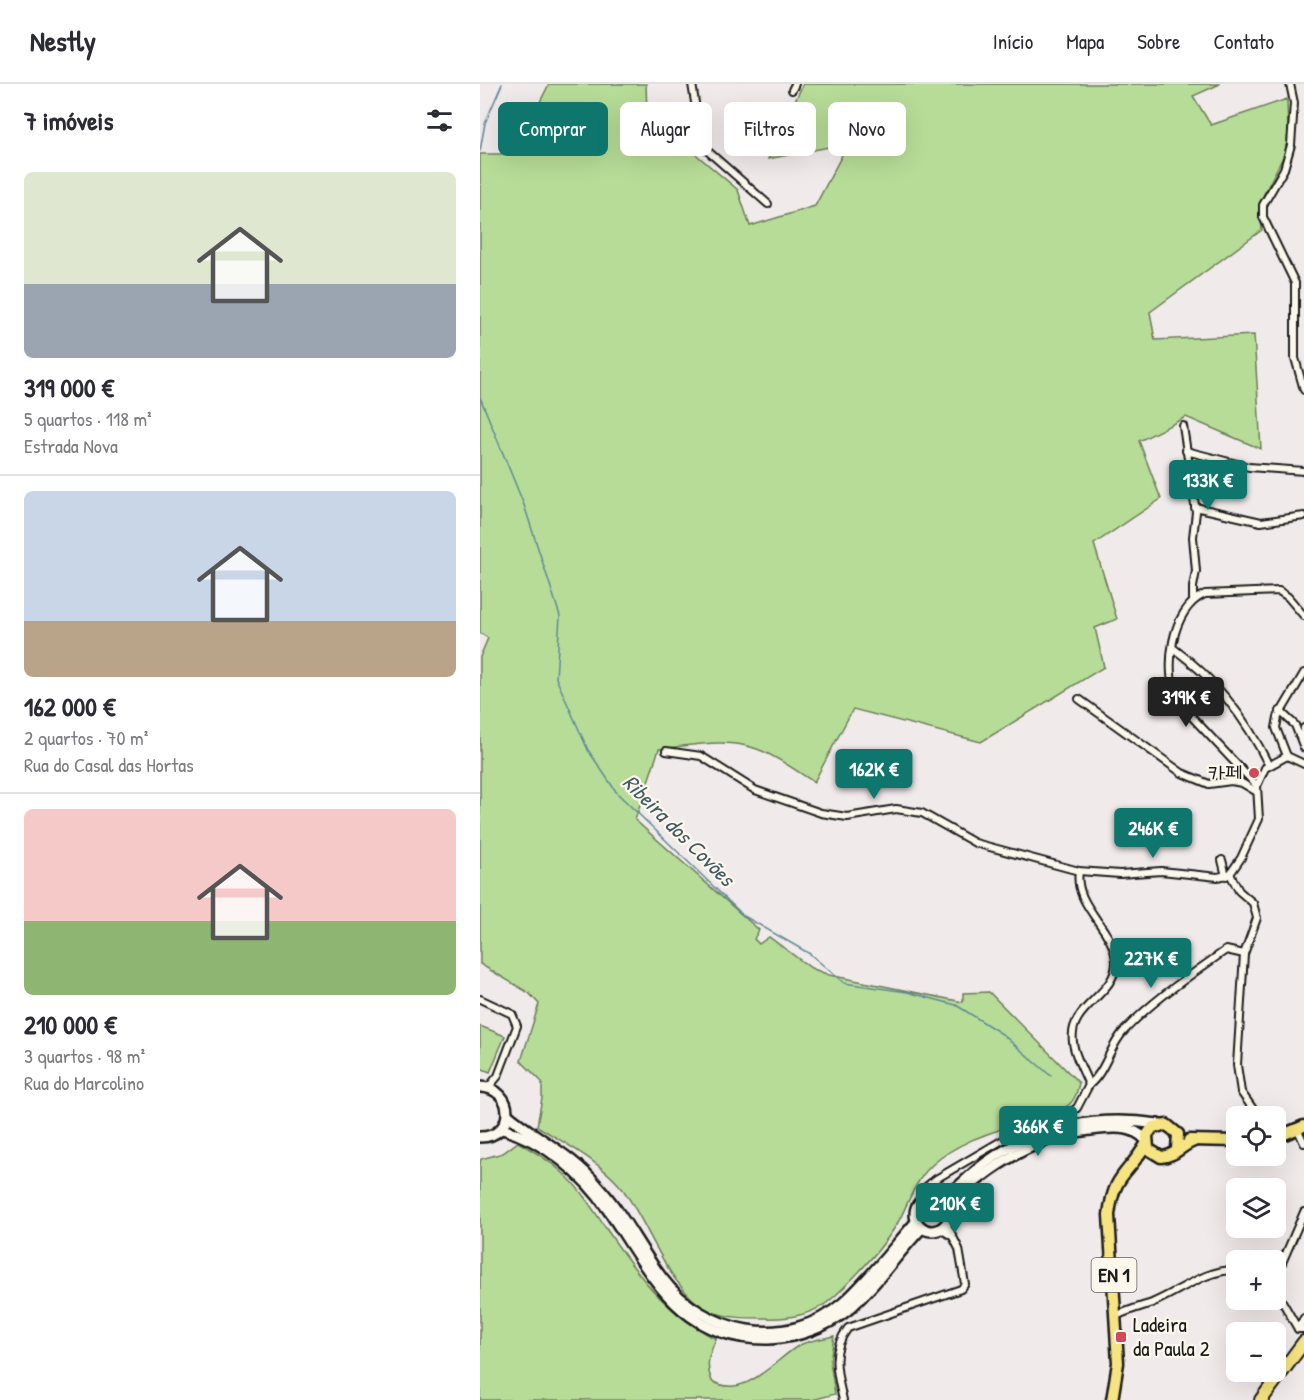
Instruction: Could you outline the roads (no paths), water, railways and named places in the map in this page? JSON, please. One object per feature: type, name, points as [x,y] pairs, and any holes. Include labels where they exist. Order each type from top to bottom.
[{"type":"highway","points":[[1261,1400],[1302,1337]]},
{"type":"main road","points":[[1156,1156],[1146,1142],[1149,1130],[1158,1124],[1167,1125],[1194,1142]]},
{"type":"main road","points":[[1286,1133],[1302,1126]]},
{"type":"main road","points":[[1178,1134],[1178,1149]]},
{"type":"main road","name":"EN 1","points":[[1112,1400],[1119,1363],[1109,1215],[1112,1192],[1124,1170],[1137,1159],[1146,1142]]},
{"type":"main road","points":[[1137,1159],[1170,1156],[1178,1149],[1194,1142],[1226,1142]]},
{"type":"street","points":[[692,84],[702,146],[768,204]]},
{"type":"street","points":[[1290,84],[1294,103],[1291,145],[1284,169],[1263,205],[1263,217],[1295,283],[1295,358],[1304,390]]},
{"type":"street","points":[[1183,426],[1195,507],[1193,537],[1196,571],[1192,587],[1193,599],[1183,616],[1173,648],[1170,668],[1173,690],[1178,701],[1257,789]]},
{"type":"street","points":[[1186,451],[1242,466],[1304,471]]},
{"type":"street","points":[[1195,507],[1261,522],[1304,516]]},
{"type":"street","points":[[1193,599],[1205,594],[1279,591],[1288,597],[1304,616]]},
{"type":"street","points":[[1173,648],[1197,667],[1229,700],[1244,720],[1268,764]]},
{"type":"street","points":[[1304,673],[1280,711],[1276,728],[1287,756],[1304,764]]},
{"type":"street","points":[[1079,699],[1182,773],[1209,784],[1231,781],[1257,789]]},
{"type":"street","points":[[1280,711],[1295,725],[1304,748]]},
{"type":"street","points":[[1304,728],[1304,736]]},
{"type":"street","points":[[666,752],[701,756],[755,790],[821,813],[847,817],[896,809],[922,813],[975,843],[1079,870],[1119,874],[1161,870],[1228,875]]},
{"type":"street","points":[[1228,875],[1259,819],[1257,789],[1268,764],[1287,756]]},
{"type":"street","points":[[1222,860],[1228,875],[1239,891],[1253,903],[1257,918],[1244,954],[1238,1022],[1240,1045],[1237,1075],[1241,1092],[1251,1106]]},
{"type":"street","points":[[1079,870],[1078,879],[1081,892],[1114,951],[1116,964],[1112,978],[1079,1014],[1073,1029],[1073,1044],[1089,1085]]},
{"type":"street","points":[[943,1226],[931,1231],[919,1225],[915,1212],[924,1190],[1013,1134],[1065,1116],[1077,1108],[1089,1085],[1099,1077],[1122,1033],[1157,1000],[1226,950],[1244,954]]},
{"type":"street","points":[[480,999],[504,1010],[516,1020],[515,1035],[498,1076],[498,1092],[507,1106],[508,1115],[502,1129],[495,1134],[480,1137]]},
{"type":"street","points":[[484,1087],[498,1076]]},
{"type":"street","points":[[484,1087],[498,1092]]},
{"type":"street","points":[[508,1115],[572,1160],[596,1183],[613,1203],[662,1279],[681,1299],[706,1318],[736,1329],[779,1331],[819,1319],[842,1303],[919,1225]]},
{"type":"street","points":[[941,1201],[1008,1148],[1056,1128],[1109,1121],[1158,1124]]},
{"type":"street","points":[[1286,1128],[1302,1126],[1304,1143]]},
{"type":"street","points":[[921,1200],[941,1201],[970,1186],[1012,1155],[1059,1136],[1083,1130],[1125,1128],[1138,1132],[1146,1142]]},
{"type":"street","points":[[502,1129],[516,1132],[540,1146],[591,1188],[608,1209],[656,1284],[675,1305],[702,1324],[734,1335],[780,1338],[822,1326],[848,1309],[919,1225]]},
{"type":"street","points":[[843,1400],[835,1366],[836,1354],[848,1328],[961,1289],[965,1284],[959,1249],[943,1226],[941,1201],[931,1184]]},
{"type":"street","points":[[1286,1254],[1304,1212]]},
{"type":"street","points":[[1116,1316],[1161,1299],[1204,1277],[1226,1271]]},
{"type":"street","points":[[1286,1309],[1302,1337]]},
{"type":"street","points":[[1302,1337],[1304,1318]]},
{"type":"waterway","name":"Ribeira dos Covões","points":[[480,151],[485,123],[502,84]]},
{"type":"waterway","name":"Ribeira dos Covões","points":[[480,397],[524,505],[560,616],[556,678],[588,750],[617,793],[744,916],[810,954],[844,983],[907,992],[956,1005],[1002,1034],[1051,1076]]},
{"type":"place","name":"카페","points":[[1254,773]]},
{"type":"place","name":"Ladeira da Paula 2","points":[[1121,1337]]}]
